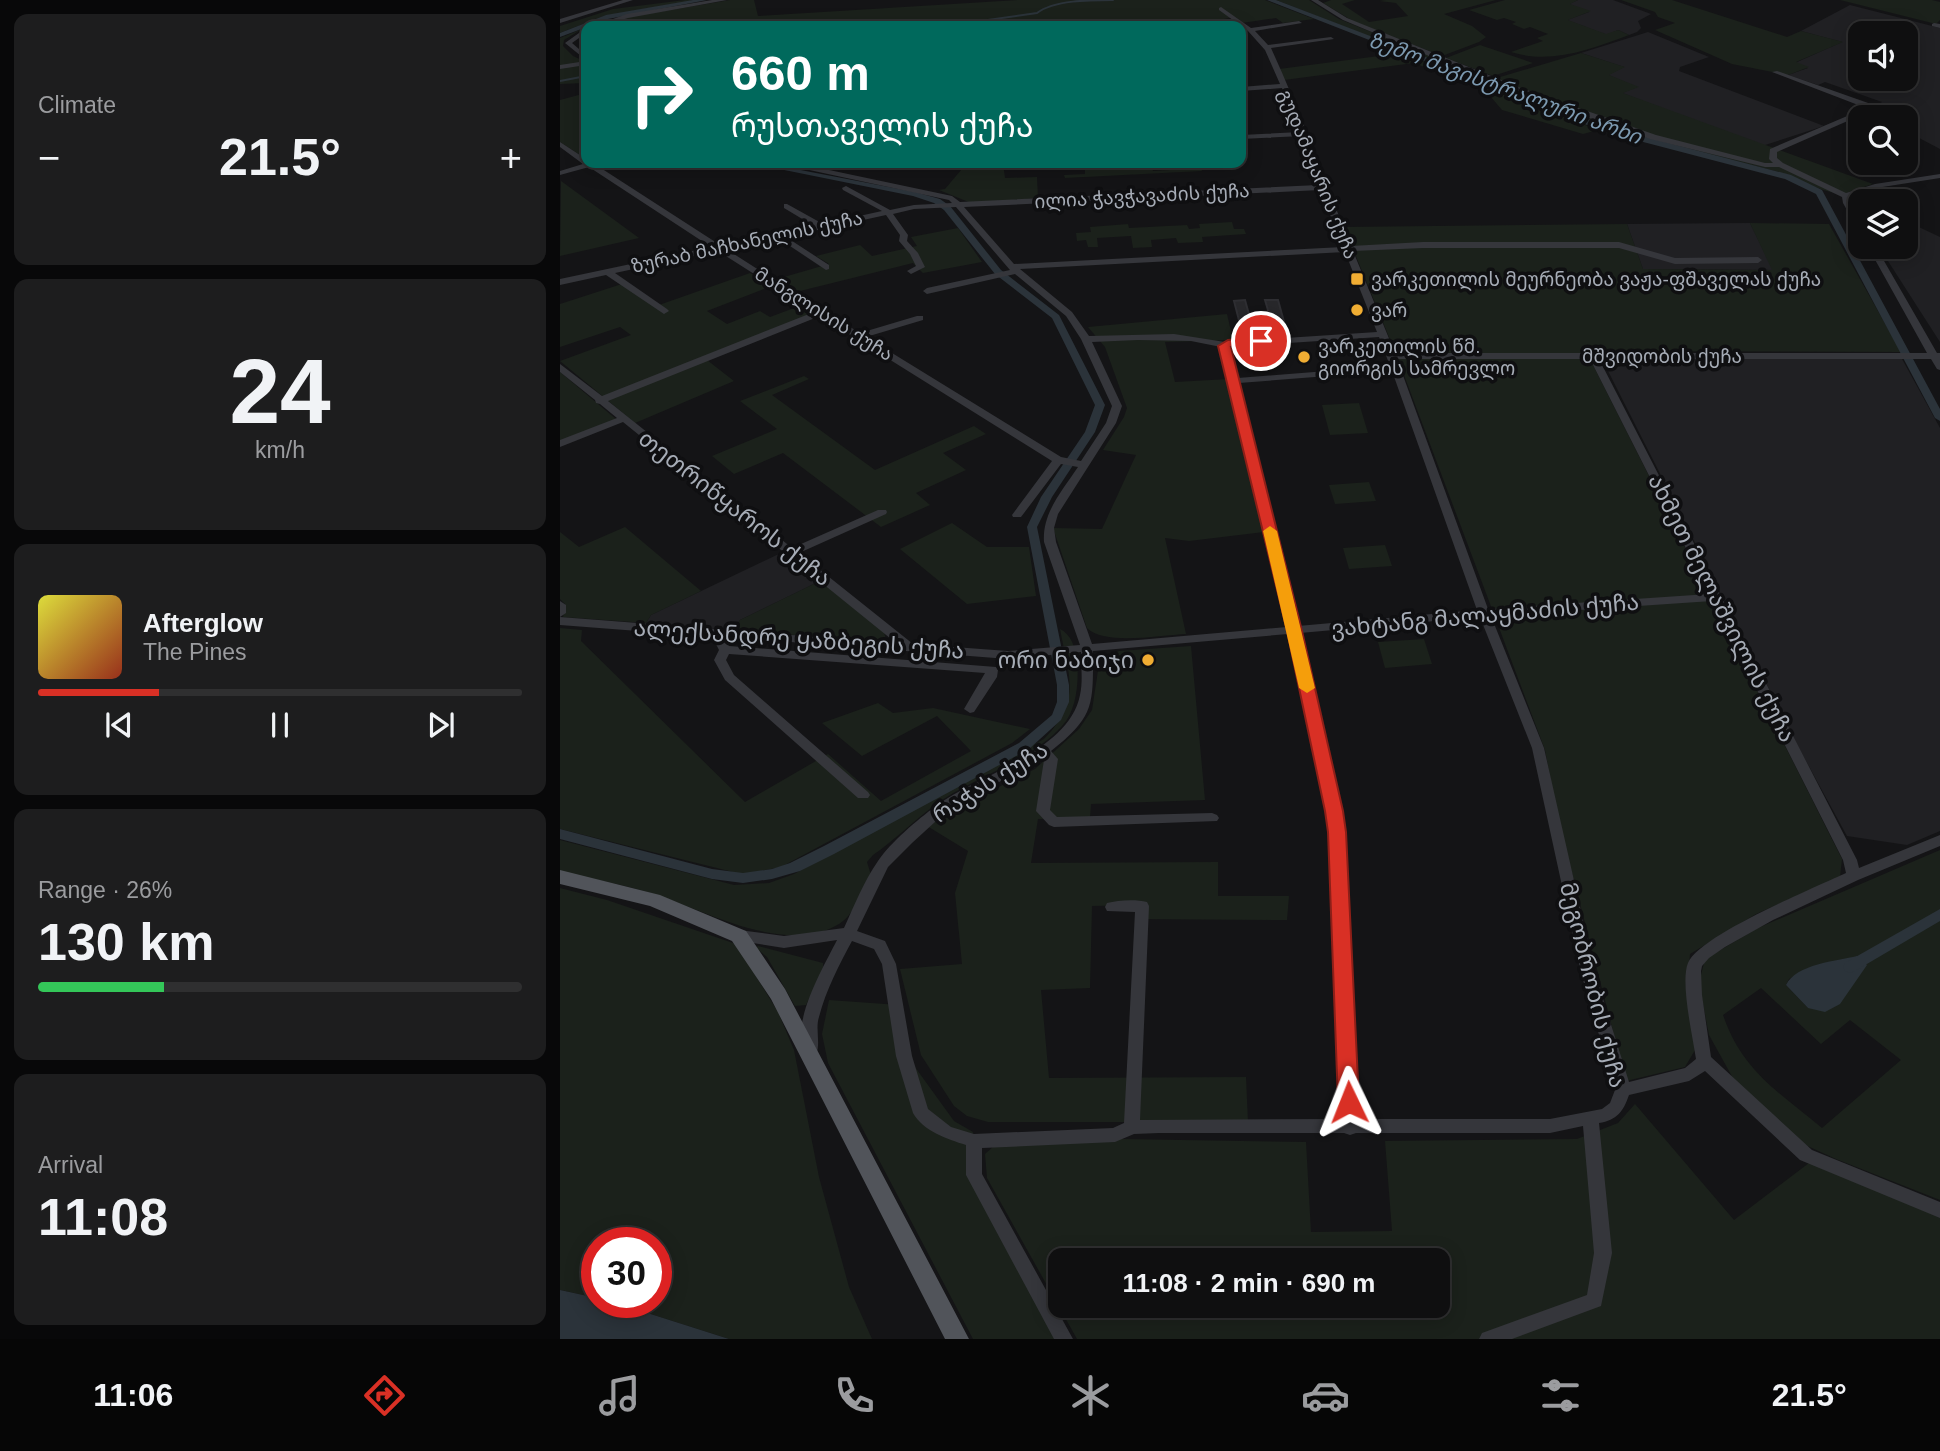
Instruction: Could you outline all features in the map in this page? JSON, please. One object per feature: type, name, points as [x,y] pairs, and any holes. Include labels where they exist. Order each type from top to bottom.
[{"type":"main road","points":[[560,877],[654,900],[738,936],[778,994],[957,1339]]},
{"type":"street","points":[[560,21],[630,0]]},
{"type":"street","points":[[611,21],[626,16],[724,0]]},
{"type":"street","points":[[1314,0],[1345,19],[1518,90],[1654,137],[1765,164],[1780,165]]},
{"type":"street","name":"გუდამაყარის ქუჩა","points":[[1221,9],[1238,21]]},
{"type":"street","points":[[1250,30],[1299,23]]},
{"type":"street","name":"გუდამაყარის ქუჩა","points":[[1246,27],[1266,47],[1305,134],[1323,187],[1395,368]]},
{"type":"street","points":[[581,34],[568,43],[581,55]]},
{"type":"street","points":[[1266,47],[1331,39]]},
{"type":"street","points":[[560,66],[581,61]]},
{"type":"street","points":[[1775,72],[1826,89],[1871,109],[1778,147],[1773,151],[1773,159],[1780,165],[1846,195],[1875,186],[1940,176]]},
{"type":"street","points":[[1246,89],[1283,86]]},
{"type":"street","points":[[1246,137],[1305,134]]},
{"type":"street","name":"მანგლისის ქუჩა","points":[[560,144],[581,158]]},
{"type":"street","points":[[560,173],[581,166]]},
{"type":"street","name":"მანგლისის ქუჩა","points":[[596,168],[717,248],[1060,461]]},
{"type":"street","name":"რაჭას ქუჩა","points":[[810,1054],[810,1020],[821,987],[883,864],[906,839],[962,795],[1043,751],[1070,729],[1081,713],[1087,694],[1081,648],[1050,542],[1049,528],[1053,514],[1081,464],[1111,423],[1117,406],[1086,339],[1069,314],[1012,271],[945,194],[812,168]]},
{"type":"street","name":"ილია ჭავჭავაძის ქუჩა","points":[[957,205],[1323,187]]},
{"type":"street","points":[[846,188],[888,212],[921,267],[911,271]]},
{"type":"street","points":[[1846,195],[1848,205]]},
{"type":"street","name":"ზურაბ მაჩხანელის ქუჩა","points":[[560,282],[888,212],[914,207],[957,205]]},
{"type":"street","points":[[786,206],[821,226]]},
{"type":"street","points":[[778,234],[826,267]]},
{"type":"street","points":[[927,291],[1012,271],[1348,248],[1619,245],[1675,261],[1758,260]]},
{"type":"street","points":[[1879,259],[1940,367]]},
{"type":"street","points":[[608,272],[664,311]]},
{"type":"street","points":[[599,401],[823,312]]},
{"type":"street","points":[[860,336],[920,318]]},
{"type":"street","points":[[1086,339],[1145,337],[1206,340],[1225,345],[1381,334]]},
{"type":"street","points":[[1225,345],[1329,780],[1337,832],[1350,1128]]},
{"type":"street","name":"მშვიდობის ქუჩა","points":[[1391,356],[1936,356]]},
{"type":"street","name":"ახმეთ მელაშვილის ქუჩა","points":[[1593,356],[1852,868]]},
{"type":"street","name":"თეთრიწყაროს ქუჩა","points":[[560,367],[910,648]]},
{"type":"street","points":[[1233,381],[1395,368]]},
{"type":"street","name":"მეგობრობის ქუჩა","points":[[738,936],[784,942],[847,933],[880,945],[889,964],[904,1056],[921,1113],[946,1132],[974,1141],[1115,1135],[1132,1127],[1550,1126],[1606,1115],[1617,1107],[1623,1090],[1588,973],[1538,748],[1484,613],[1395,368]]},
{"type":"street","points":[[560,444],[622,419]]},
{"type":"street","points":[[1017,514],[1060,461],[1081,464]]},
{"type":"street","points":[[791,552],[882,513]]},
{"type":"street","name":"ვახტანგ მალაყმაძის ქუჩა","points":[[1081,648],[1484,613],[1716,597]]},
{"type":"street","points":[[560,605],[560,613]]},
{"type":"street","name":"ალექსანდრე ყაზბეგის ქუჩა","points":[[560,621],[1008,655],[1081,648]]},
{"type":"street","points":[[723,634],[721,642],[726,650]]},
{"type":"street","points":[[726,650],[992,670],[991,677],[970,709]]},
{"type":"street","points":[[726,650],[720,660],[729,677],[863,795]]},
{"type":"street","points":[[1043,751],[1051,758],[1043,811],[1054,822],[1212,818]]},
{"type":"street","points":[[1623,1090],[1689,1074],[1699,1068],[1704,1060],[1693,972],[1700,956],[1852,868],[1940,840]]},
{"type":"street","points":[[1112,907],[1142,906],[1132,1127]]},
{"type":"street","points":[[1704,1060],[1806,1154],[1940,1210]]},
{"type":"street","points":[[1488,1339],[1595,1300],[1603,1253],[1590,1118]]},
{"type":"street","points":[[974,1141],[974,1175],[1064,1339]]},
{"type":"shaded area","points":[[696,0],[581,21],[581,25],[560,33],[560,26],[613,9]]},
{"type":"shaded area","points":[[730,0],[754,0],[758,16],[1018,0],[1265,0],[1314,19],[1283,23],[1276,18],[1246,22],[1235,17],[1214,21],[616,21]]},
{"type":"shaded area","points":[[1276,0],[1309,0],[1339,19],[1490,80],[1581,53],[1625,67],[1609,75],[1639,87],[1623,93],[1873,184],[1848,189],[1847,193],[1832,192],[1779,172],[1608,129]]},
{"type":"shaded area","points":[[1331,0],[1355,0],[1342,4],[1369,22],[1408,16],[1396,3],[1379,1],[1496,0],[1444,14],[1472,26],[1486,37],[1442,56],[1353,21],[1323,3]]},
{"type":"shaded area","points":[[1505,0],[1578,0],[1570,4],[1591,11],[1568,20],[1606,34],[1618,30],[1629,35],[1571,54],[1541,57],[1511,52],[1543,41],[1537,38],[1548,34],[1530,27],[1524,29],[1512,24],[1516,22],[1504,18],[1497,20],[1469,10]]},
{"type":"shaded area","points":[[1578,0],[1613,0],[1651,14],[1638,21],[1641,28],[1637,32],[1629,35],[1618,30],[1607,35],[1567,20],[1589,12],[1569,4]]},
{"type":"shaded area","points":[[1621,0],[1672,0],[1787,37],[1801,31],[1843,42],[1796,62],[1809,67],[1788,75],[1732,64],[1655,30],[1675,23],[1658,17],[1655,12]]},
{"type":"shaded area","points":[[1840,0],[1932,0],[1940,2],[1940,20],[1936,24]]},
{"type":"shaded area","points":[[1850,5],[1913,21],[1848,21],[1848,90],[1825,82],[1818,85],[1788,75],[1808,68],[1795,63],[1842,42],[1801,31]]},
{"type":"shaded area","points":[[1918,22],[1940,28],[1940,149],[1918,137],[1918,105],[1877,105],[1882,102],[1851,91],[1918,91]]},
{"type":"shaded area","points":[[581,29],[564,40],[563,46],[581,60],[581,83],[560,84],[560,38]]},
{"type":"shaded area","points":[[1648,32],[1709,57],[1680,67],[1679,71],[1824,126],[1762,146],[1622,93],[1637,87],[1608,75],[1624,67],[1581,53]]},
{"type":"shaded area","points":[[1480,45],[1533,63],[1493,76],[1446,58]]},
{"type":"shaded area","points":[[1402,53],[1598,130],[1583,134],[1502,110],[1485,90],[1414,63],[1284,80],[1279,69]]},
{"type":"shaded area","points":[[581,94],[581,156],[560,142],[560,100]]},
{"type":"shaded area","points":[[963,168],[1004,168],[1005,178],[1037,177],[1038,198],[971,203],[939,190],[945,189]]},
{"type":"shaded area","points":[[1085,168],[1152,168],[1153,171],[1201,168],[1202,171],[1065,178],[1064,175],[1085,174]]},
{"type":"shaded area","points":[[561,181],[639,238],[560,256]]},
{"type":"shaded area","points":[[1232,222],[1234,229],[1244,229],[1246,234],[1202,237],[1203,242],[1178,243],[1176,238],[1151,240],[1152,247],[1133,248],[1131,236],[1097,238],[1098,247],[1088,247],[1086,240],[1077,241],[1076,233],[1091,232],[1090,227],[1128,224],[1129,228],[1187,225],[1189,229],[1200,228],[1199,224]]},
{"type":"shaded area","points":[[1750,223],[1773,270],[1643,269],[1627,224]]},
{"type":"shaded area","points":[[1750,223],[1829,224],[1901,352],[1586,351],[1842,859],[1840,877],[1756,914],[1690,954],[1687,984],[1695,1050],[1685,1067],[1626,1081],[1558,819],[1545,750],[1398,359],[1344,227],[1627,224],[1643,269],[1772,270]]},
{"type":"shaded area","points":[[1918,227],[1940,237],[1940,342],[1887,259],[1918,259]]},
{"type":"shaded area","points":[[958,228],[982,262],[923,273],[913,263],[796,292],[777,279],[829,264],[816,256],[860,245],[872,256],[917,246],[911,237]]},
{"type":"shaded area","points":[[750,273],[774,285],[707,311],[727,324],[760,311],[770,317],[805,304],[822,315],[707,360],[734,381],[635,423],[560,361],[631,335],[620,327],[560,347],[560,304],[625,283],[659,305]]},
{"type":"shaded area","points":[[1227,314],[1233,340],[1165,342],[1175,382],[1229,379],[1264,532],[1189,541],[1165,538],[1186,634],[1120,638],[1095,633],[1087,628],[1053,528],[1102,529],[1136,455],[1103,450],[1127,408],[1105,347],[1088,327]]},
{"type":"shaded area","points":[[1902,359],[1940,428],[1940,831],[1907,845],[1847,836],[1800,750],[1603,361]]},
{"type":"shaded area","points":[[560,372],[617,420],[560,442]]},
{"type":"shaded area","points":[[804,376],[809,379],[772,395],[875,470],[974,426],[986,434],[943,453],[966,470],[916,493],[930,505],[881,527],[783,453],[734,474],[712,456],[777,429],[740,401]]},
{"type":"shaded area","points":[[1359,403],[1368,433],[1330,435],[1322,405]]},
{"type":"shaded area","points":[[1369,482],[1376,501],[1335,504],[1329,485]]},
{"type":"shaded area","points":[[952,523],[987,547],[1029,547],[1036,596],[967,604],[900,549]]},
{"type":"shaded area","points":[[625,527],[701,591],[651,615],[646,623],[563,617],[565,604],[560,599],[560,532],[579,547]]},
{"type":"shaded area","points":[[1385,545],[1392,566],[1349,569],[1343,548]]},
{"type":"shaded area","points":[[783,552],[820,581],[740,620],[734,630],[646,623],[651,615]]},
{"type":"shaded area","points":[[820,581],[884,632],[886,640],[877,642],[734,630],[740,620]]},
{"type":"shaded area","points":[[560,628],[582,630],[581,641],[745,802],[828,754],[881,801],[971,751],[937,716],[862,756],[822,723],[878,703],[893,713],[933,708],[1030,729],[1012,743],[781,867],[737,873],[560,829]]},
{"type":"shaded area","points":[[1060,629],[1072,642],[1078,677],[1071,712],[1062,726],[1034,750],[950,795],[873,855],[867,862],[871,875],[854,908],[839,924],[817,933],[792,935],[767,932],[741,926],[644,891],[560,872],[560,840],[734,885],[769,883],[794,874],[1044,739],[1064,712],[1070,687]]},
{"type":"shaded area","points":[[1424,639],[1432,664],[1385,668],[1378,642]]},
{"type":"shaded area","points":[[1191,646],[1205,800],[1091,804],[1090,818],[1038,819],[1031,863],[1218,862],[1218,896],[1289,896],[1287,920],[1136,919],[1139,905],[1092,906],[1090,988],[1041,990],[1049,1078],[1246,1077],[1248,1122],[988,1122],[967,1116],[954,1106],[921,1055],[900,969],[962,964],[955,893],[968,851],[927,826],[948,812],[1035,769],[1079,729],[1092,710],[1099,664],[1106,657],[1119,651]]},
{"type":"shaded area","points":[[1940,850],[1940,1200],[1801,1143],[1734,1080],[1709,1035],[1699,983],[1705,959],[1758,928]],"holes":[[[1808,968],[1808,1008],[1786,985],[1789,979]],[[1761,988],[1821,1044],[1850,1020],[1901,1060],[1822,1128],[1751,1066],[1731,1034],[1723,1015]]]},
{"type":"shaded area","points":[[560,888],[607,900],[736,944],[778,1012],[794,1050],[819,1177],[849,1287],[872,1339],[729,1339],[663,1318],[672,1318],[672,1227],[581,1227],[581,1295],[560,1290]]},
{"type":"shaded area","points":[[758,946],[823,963],[823,969],[806,1005],[795,1006],[767,957],[756,948]]},
{"type":"shaded area","points":[[1857,956],[1867,965],[1840,1004],[1825,1012],[1808,1008],[1786,985],[1798,972]]},
{"type":"shaded area","points":[[829,1000],[899,1005],[907,1056],[954,1121],[973,1132],[969,1154],[1058,1339],[973,1339],[828,1063],[822,1034]]},
{"type":"shaded area","points":[[1635,1104],[1734,1220],[1809,1163],[1940,1216],[1940,1339],[1077,1339],[1065,1318],[1450,1318],[1450,1248],[1048,1248],[1048,1287],[987,1178],[985,1154],[1004,1137],[1306,1142],[1311,1232],[1392,1231],[1385,1141],[1577,1139],[1618,1123]]},
{"type":"shaded area","points":[[560,1290],[581,1295],[581,1318],[663,1318],[729,1339],[560,1339]]},
{"type":"building","points":[[1245,300],[1250,318],[1270,317],[1265,300],[1278,300],[1286,329],[1242,332],[1234,301]]},
{"type":"waterway","points":[[596,21],[704,0]]},
{"type":"waterway","points":[[980,21],[1037,13],[1062,3],[1113,0]]},
{"type":"waterway","name":"ზემო მაგისტრალური არხი","points":[[1270,0],[1608,130],[1788,177],[1819,192],[1940,418]]},
{"type":"waterway","points":[[560,35],[581,27]]},
{"type":"waterway","points":[[560,81],[581,77]]},
{"type":"waterway","points":[[560,834],[712,874],[743,878],[772,874],[795,867],[829,850],[1024,746],[1057,717],[1063,702],[1063,685],[1032,527],[1047,497],[1090,432],[1100,405],[1056,317],[998,272],[947,208],[937,201],[915,194],[779,168]]},
{"type":"waterway","name":"ზემო მაგისტრალური არხი","points":[[1850,967],[1940,914]]},
{"type":"slow traffic","points":[[1270,531],[1307,688]]},
{"type":"place","name":"ვარკეთილის მეურნეობა ვაჟა-ფშაველას ქუჩა","points":[[1357,279]]},
{"type":"place","name":"ვარ","points":[[1357,310]]},
{"type":"place","name":"ვარკეთილის წმ. გიორგის სამრევლო","points":[[1304,357]]},
{"type":"place","name":"ორი ნაბიჯი","points":[[1148,660]]},
{"type":"route","points":[[1261,341],[1228,343],[1224,346],[1329,780],[1337,832],[1349,1102]]}]
